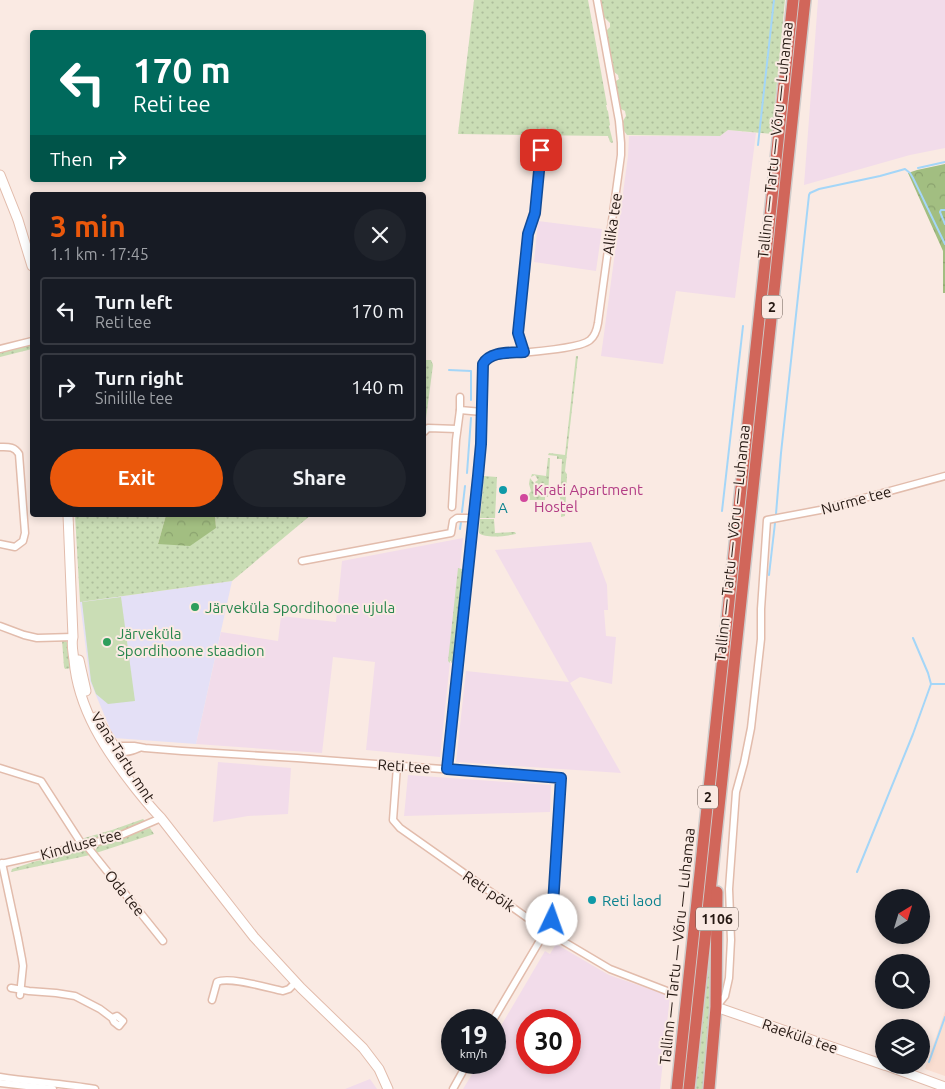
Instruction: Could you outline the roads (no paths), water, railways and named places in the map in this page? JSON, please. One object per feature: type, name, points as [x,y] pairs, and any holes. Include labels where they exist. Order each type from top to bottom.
[{"type":"highway","name":"Tallinn — Tartu — Võru — Luhamaa","points":[[677,1089],[793,0]]},
{"type":"highway","name":"Tallinn — Tartu — Võru — Luhamaa","points":[[689,1089],[805,0]]},
{"type":"highway","name":"1106","points":[[710,1089],[716,1007],[717,884],[720,847],[717,830]]},
{"type":"street","name":"Allika tee","points":[[482,412],[482,371],[486,359],[496,355],[578,346],[592,339],[597,329],[621,155],[621,143],[619,121],[597,0]]},
{"type":"street","points":[[524,352],[518,333],[527,241],[535,213],[543,132]]},
{"type":"street","points":[[0,175],[18,220],[30,259]]},
{"type":"street","points":[[0,349],[30,342]]},
{"type":"street","points":[[452,507],[460,397]]},
{"type":"street","points":[[447,769],[481,444],[482,412],[460,410]]},
{"type":"street","points":[[426,430],[428,428],[457,430]]},
{"type":"street","points":[[0,447],[13,448],[19,454],[25,533],[24,541],[15,548],[0,544]]},
{"type":"street","name":"Nurme tee","points":[[716,1007],[726,996],[729,978],[731,940],[728,889],[736,792],[751,728],[761,639],[761,609],[767,520],[820,510],[945,476]]},
{"type":"street","name":"Vana-Tartu mnt","points":[[68,517],[74,668],[83,703],[89,717],[131,783],[161,818],[271,961],[292,986],[356,1049],[382,1079],[388,1089]]},
{"type":"street","points":[[302,561],[451,533],[453,521],[457,518],[474,518]]},
{"type":"street","points":[[0,626],[36,638],[73,637]]},
{"type":"street","name":"Reti tee","points":[[113,752],[121,746],[134,746],[139,748],[561,778],[552,920],[500,1009]]},
{"type":"street","name":"Reti põik","points":[[397,766],[393,820],[400,828],[546,931],[610,969],[667,991]]},
{"type":"street","name":"Oda tee","points":[[0,768],[41,781],[85,846],[163,941]]},
{"type":"street","name":"Kindluse tee","points":[[1,864],[85,846],[118,836],[161,818]]},
{"type":"street","points":[[1,864],[22,959],[21,992]]},
{"type":"street","name":"Vana-Tartu mnt","points":[[254,937],[295,982],[363,1048],[379,1069],[382,1079]]},
{"type":"street","points":[[212,1000],[216,982],[221,980],[283,991],[289,990],[292,986]]},
{"type":"street","points":[[11,988],[21,992],[29,991],[75,996],[112,1018]]},
{"type":"street","name":"Raeküla tee","points":[[716,1007],[875,1062]]},
{"type":"street","points":[[452,1089],[461,1074]]},
{"type":"street","name":"Raeküla tee","points":[[911,1074],[945,1084]]},
{"type":"street","points":[[0,1076],[25,1081],[74,1085],[95,1089]]},
{"type":"street","name":"Raeküla tee","points":[[917,1076],[945,1087]]},
{"type":"street","points":[[0,1083],[53,1089]]},
{"type":"waterway","points":[[758,145],[774,0]]},
{"type":"waterway","points":[[918,168],[945,162]]},
{"type":"waterway","points":[[776,514],[810,193],[819,189],[905,169],[913,178],[945,244]]},
{"type":"waterway","points":[[945,210],[940,212],[945,224]]},
{"type":"waterway","points":[[722,511],[743,326]]},
{"type":"waterway","points":[[449,370],[471,371],[471,400]]},
{"type":"waterway","points":[[467,473],[471,418]]},
{"type":"waterway","points":[[462,512],[465,486]]},
{"type":"waterway","points":[[460,529],[461,522]]},
{"type":"waterway","points":[[769,575],[775,523]]},
{"type":"waterway","points":[[857,872],[913,734],[931,684],[913,638]]},
{"type":"waterway","points":[[931,684],[945,684]]},
{"type":"waterway","points":[[930,1059],[945,1017]]},
{"type":"place","name":"A","points":[[503,490]]},
{"type":"place","name":"Krati Apartment Hostel","points":[[524,498]]},
{"type":"place","name":"Järveküla Spordihoone ujula","points":[[195,607]]},
{"type":"place","name":"Järveküla Spordihoone staadion","points":[[107,642]]},
{"type":"place","name":"Reti laod","points":[[592,900]]}]
